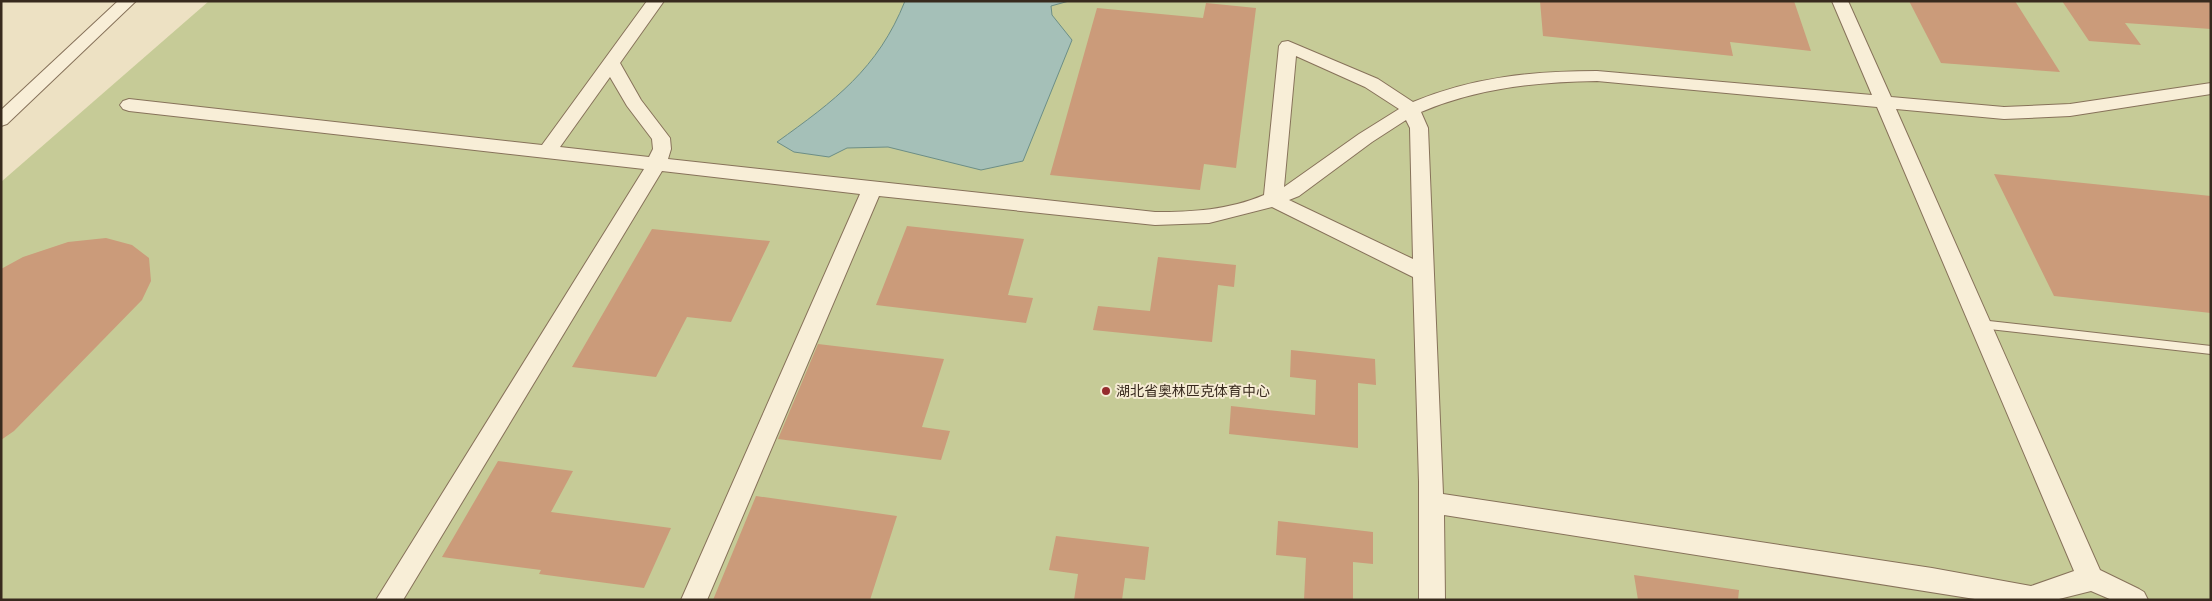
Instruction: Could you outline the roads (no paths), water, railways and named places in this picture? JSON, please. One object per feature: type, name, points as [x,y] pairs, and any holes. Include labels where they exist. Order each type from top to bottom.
[{"type":"street","points":[[1,102],[110,1]]},
{"type":"street","points":[[1,120],[128,1]]},
{"type":"street","points":[[547,152],[656,1]]},
{"type":"street","points":[[1840,1],[2091,580]]},
{"type":"street","points":[[1273,200],[1288,46],[1355,76],[1392,96],[1411,110],[1419,128],[1422,272],[1432,503],[1432,600]]},
{"type":"street","points":[[393,599],[656,165],[662,148],[661,138],[626,91],[612,64]]},
{"type":"street","points":[[129,105],[1139,219],[1206,218],[1243,210],[1273,200],[1292,191],[1411,110],[1438,98],[1470,90],[1552,76],[1597,76],[2004,113],[2040,113],[2094,107],[2210,89]]},
{"type":"street","points":[[694,600],[872,189]]},
{"type":"street","points":[[1273,200],[1422,272]]},
{"type":"street","points":[[1432,503],[1932,579],[2032,599],[2050,589],[2091,580],[2118,589],[2135,600]]},
{"type":"lane","points":[[1980,324],[2211,350]]},
{"type":"water","points":[[905,1],[1069,1],[1051,6],[1052,15],[1072,40],[1023,161],[981,170],[888,147],[847,148],[829,157],[794,152],[777,142],[835,97],[868,65],[882,46]]},
{"type":"place","name":"湖北省奥林匹克体育中心","points":[[1106,391]]}]
